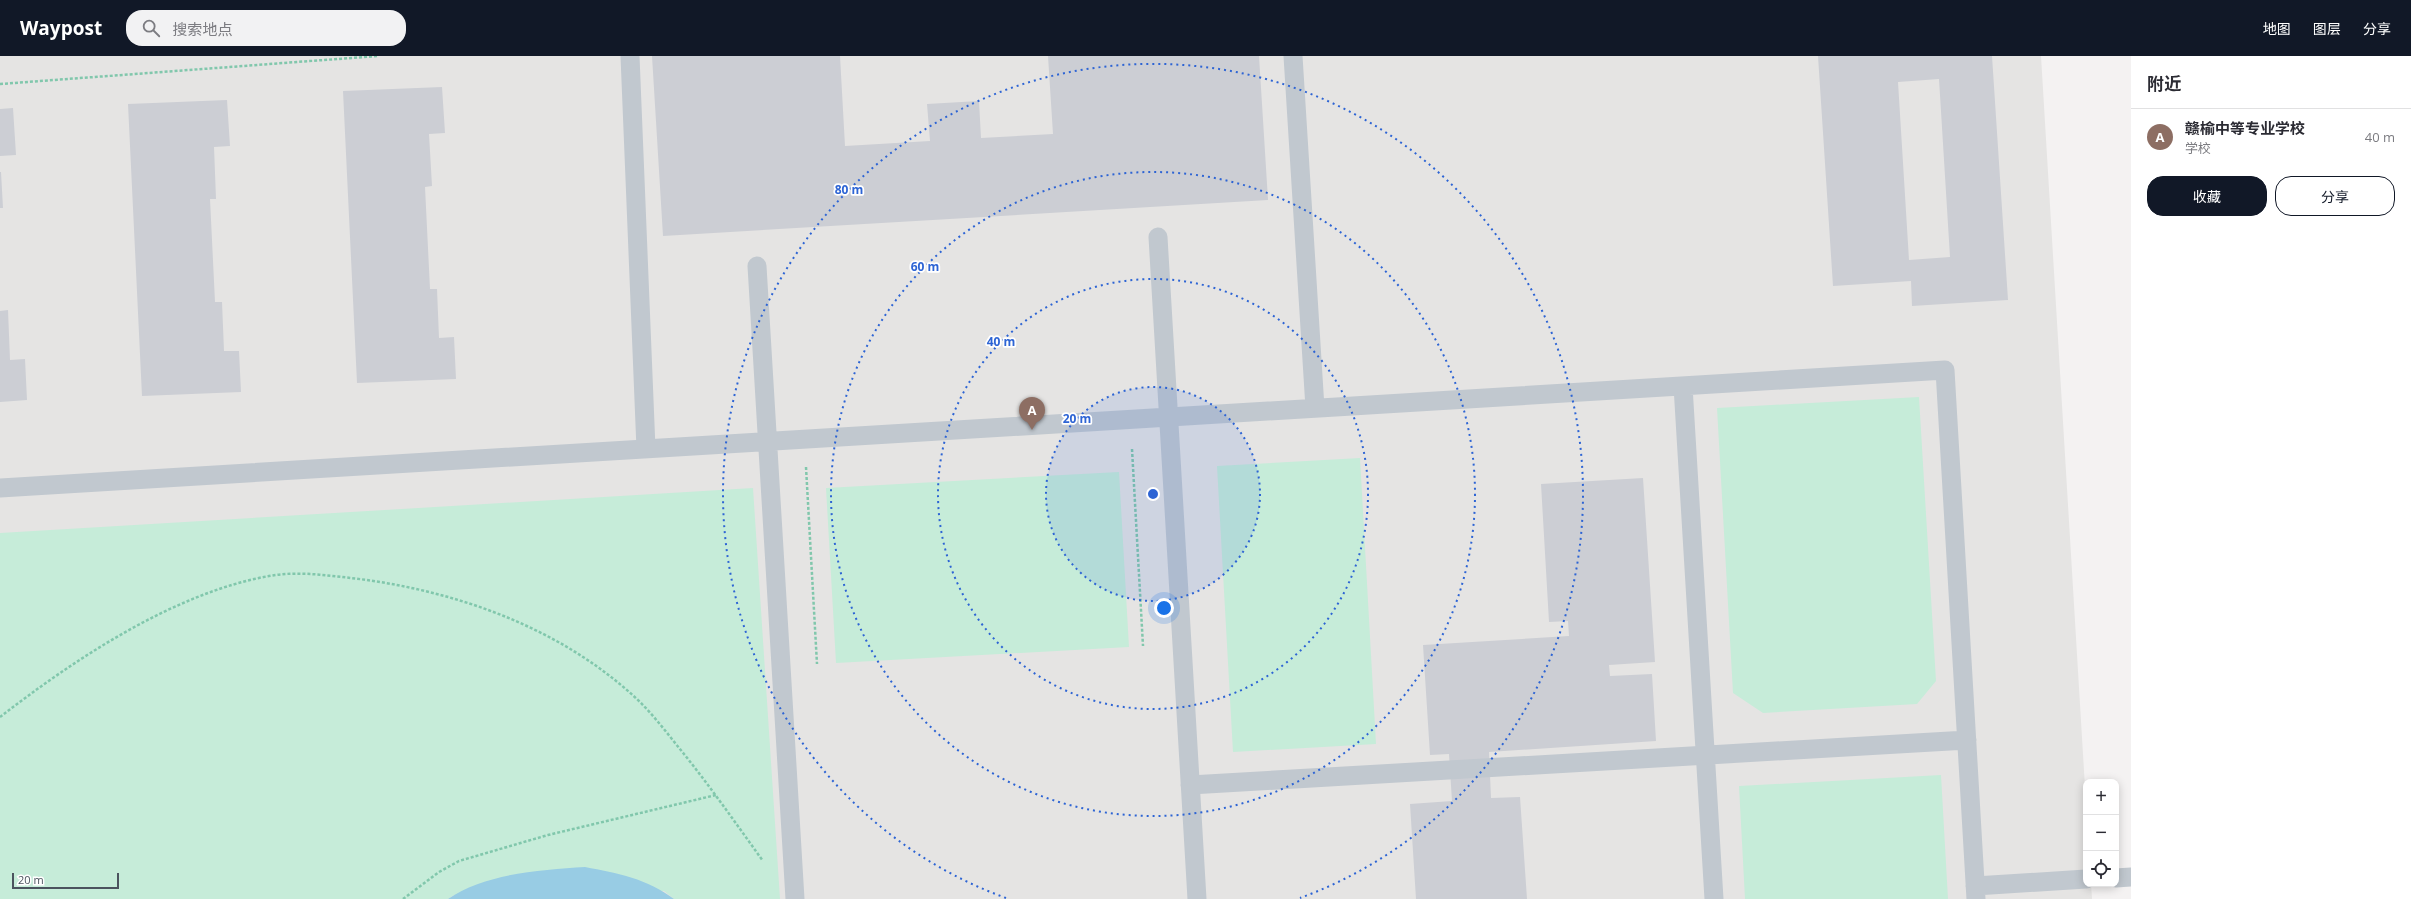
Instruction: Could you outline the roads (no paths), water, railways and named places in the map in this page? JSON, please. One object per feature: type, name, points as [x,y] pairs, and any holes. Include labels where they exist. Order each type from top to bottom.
[{"type":"lane","points":[[630,56],[646,449]]},
{"type":"lane","points":[[1293,56],[1314,408]]},
{"type":"lane","points":[[1158,237],[1197,899]]},
{"type":"lane","points":[[757,266],[795,899]]},
{"type":"lane","points":[[0,488],[1945,370],[1976,893],[2083,879]]},
{"type":"lane","points":[[1683,386],[1714,899]]},
{"type":"lane","points":[[1190,785],[1966,740]]},
{"type":"lane","points":[[2119,878],[2131,877]]},
{"type":"water","points":[[585,867],[632,878],[654,886],[674,899],[448,899],[479,883],[496,878],[514,874]]},
{"type":"place","name":"赣榆中等专业学校","points":[[1032,430]]}]
